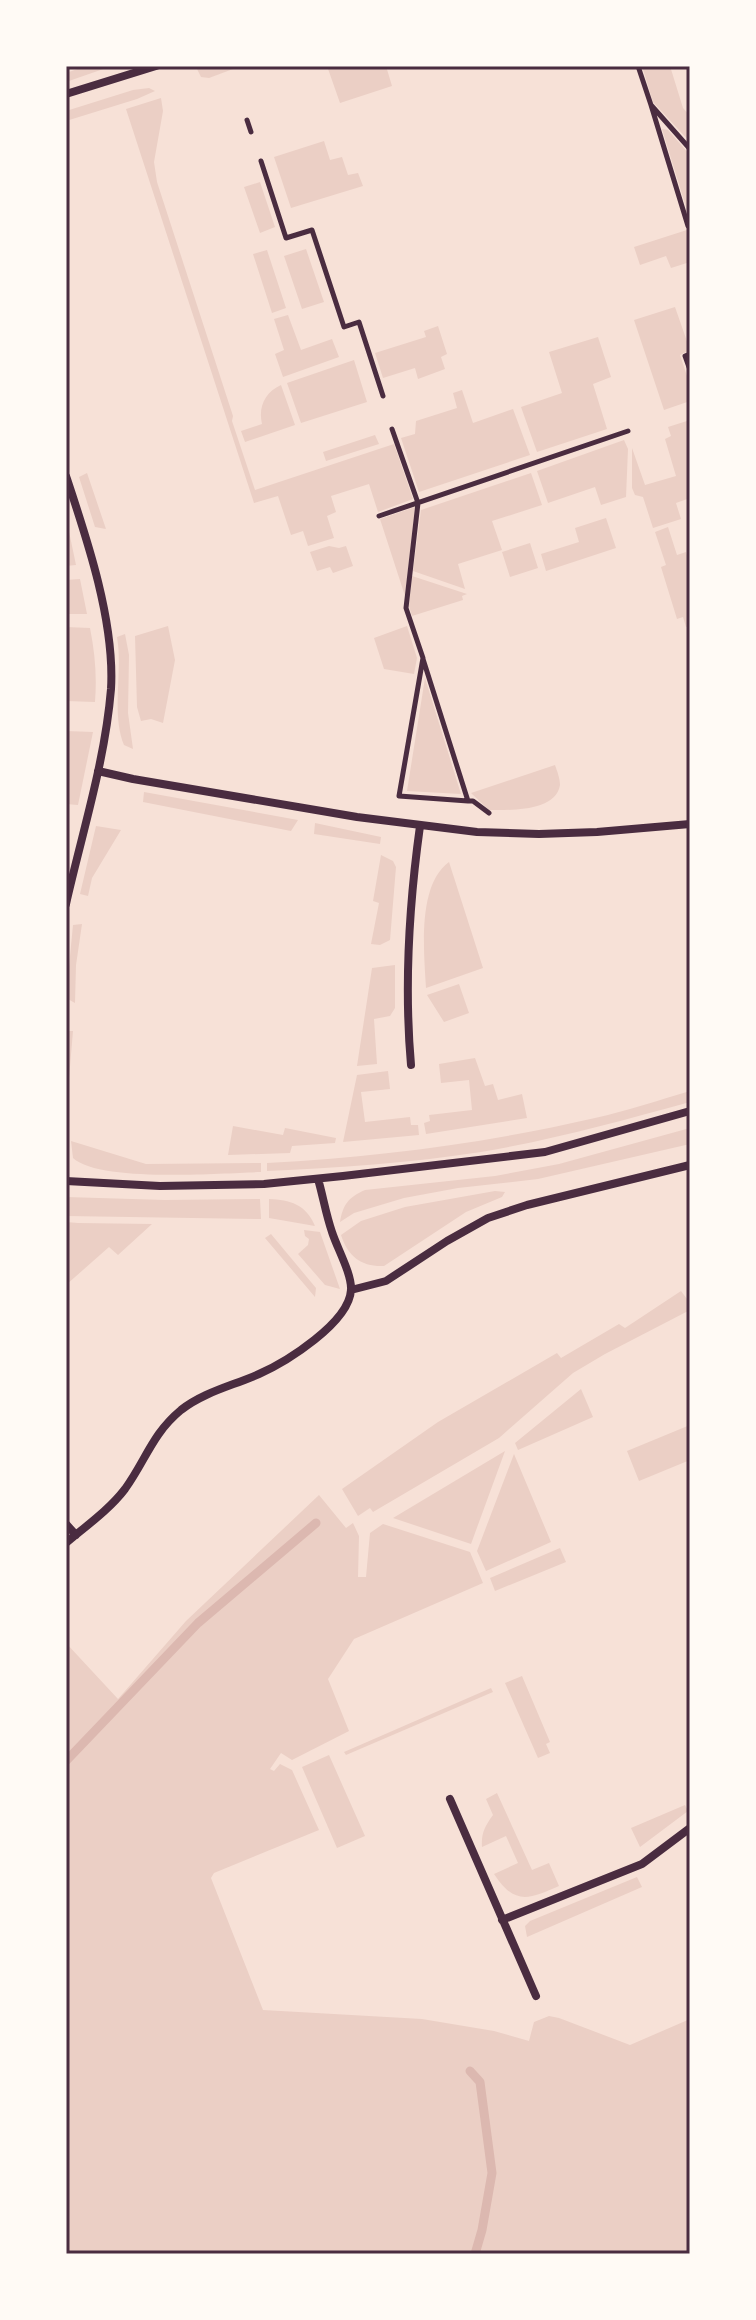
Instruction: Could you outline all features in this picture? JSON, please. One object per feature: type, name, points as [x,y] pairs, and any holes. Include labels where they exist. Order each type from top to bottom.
[{"type":"street","points":[[66,94],[156,66]]},
{"type":"street","points":[[66,476],[102,600],[111,687],[98,771],[66,904]]},
{"type":"street","points":[[98,771],[286,805],[477,832],[597,832],[690,824]]},
{"type":"street","points":[[411,1065],[407,959],[420,826]]},
{"type":"street","points":[[66,1181],[160,1186],[264,1184],[318,1179],[545,1152],[690,1111]]},
{"type":"street","points":[[351,1290],[386,1281],[488,1218],[527,1205],[690,1165]]},
{"type":"street","points":[[66,1543],[124,1490],[169,1421],[199,1398],[260,1374],[294,1354],[334,1323],[346,1307],[351,1290],[349,1275],[332,1231],[318,1179]]},
{"type":"street","points":[[66,1524],[76,1535]]},
{"type":"street","points":[[450,1799],[536,1996]]},
{"type":"street","points":[[502,1920],[642,1864],[690,1828]]},
{"type":"path","points":[[638,66],[690,225]]},
{"type":"path","points":[[651,105],[690,149]]},
{"type":"path","points":[[247,120],[251,132]]},
{"type":"path","points":[[261,161],[286,238],[312,230],[344,327],[359,322],[383,396]]},
{"type":"path","points":[[690,354],[685,356],[690,370]]},
{"type":"path","points":[[392,429],[418,503],[406,608],[468,801]]},
{"type":"path","points":[[379,516],[628,431]]},
{"type":"path","points":[[423,658],[399,796],[473,801],[490,813],[501,813]]},
{"type":"shaded area","points":[[86,66],[112,66],[66,82],[66,73]]},
{"type":"shaded area","points":[[241,66],[209,78],[201,77],[197,69]]},
{"type":"shaded area","points":[[327,66],[386,66],[392,86],[340,103]]},
{"type":"shaded area","points":[[642,66],[670,66],[683,108],[690,116],[690,142],[653,102]]},
{"type":"shaded area","points":[[149,88],[155,91],[66,121],[66,111]]},
{"type":"shaded area","points":[[161,98],[163,111],[154,162],[157,182],[255,490],[394,444],[413,499],[378,512],[369,484],[331,496],[336,512],[327,516],[334,538],[308,546],[303,531],[291,535],[278,496],[254,503],[126,109]]},
{"type":"shaded area","points":[[662,129],[668,130],[690,155],[690,220]]},
{"type":"shaded area","points":[[324,141],[330,160],[342,157],[348,175],[358,173],[363,186],[291,208],[274,157]]},
{"type":"shaded area","points":[[260,182],[275,227],[260,233],[244,187]]},
{"type":"shaded area","points":[[690,229],[690,262],[671,268],[666,256],[640,265],[634,247]]},
{"type":"shaded area","points":[[306,249],[324,302],[302,309],[284,256]]},
{"type":"shaded area","points":[[267,250],[286,308],[272,313],[253,254]]},
{"type":"shaded area","points":[[675,307],[690,350],[680,355],[690,385],[690,401],[664,410],[634,320]]},
{"type":"shaded area","points":[[288,315],[301,350],[332,339],[339,357],[283,377],[275,354],[284,350],[274,319]]},
{"type":"shaded area","points":[[438,326],[447,354],[441,357],[445,369],[418,379],[415,368],[383,378],[375,353],[426,337],[424,331]]},
{"type":"shaded area","points":[[598,337],[611,377],[593,384],[607,429],[537,452],[521,407],[562,393],[549,352]]},
{"type":"shaded area","points":[[354,360],[367,402],[301,423],[287,383]]},
{"type":"shaded area","points":[[281,385],[295,425],[245,442],[241,431],[262,424],[264,401]]},
{"type":"shaded area","points":[[462,390],[473,423],[513,409],[530,455],[419,492],[401,438],[415,434],[416,421],[457,408],[453,393]]},
{"type":"shaded area","points":[[690,420],[690,498],[676,503],[681,519],[653,528],[643,497],[635,495],[632,488],[632,448],[645,485],[676,476],[665,439],[671,436],[668,427]]},
{"type":"shaded area","points":[[375,435],[379,444],[326,461],[323,452]]},
{"type":"shaded area","points":[[624,440],[628,449],[626,497],[601,505],[595,487],[548,503],[537,471]]},
{"type":"shaded area","points":[[87,473],[106,529],[95,527],[79,477]]},
{"type":"shaded area","points":[[531,473],[542,505],[492,521],[502,550],[458,564],[465,589],[413,571],[421,510]]},
{"type":"shaded area","points":[[415,507],[405,596],[380,519]]},
{"type":"shaded area","points":[[606,518],[616,548],[546,571],[541,554],[579,542],[575,528]]},
{"type":"shaded area","points":[[66,519],[67,522],[76,565],[66,566]]},
{"type":"shaded area","points":[[668,527],[677,555],[686,552],[690,565],[690,626],[686,627],[683,617],[677,619],[661,567],[666,565],[655,532]]},
{"type":"shaded area","points":[[530,543],[538,568],[510,577],[502,552]]},
{"type":"shaded area","points":[[329,546],[346,546],[353,566],[333,573],[330,567],[317,571],[310,552]]},
{"type":"shaded area","points":[[412,576],[467,594],[462,596],[463,600],[412,616],[409,606]]},
{"type":"shaded area","points":[[80,579],[87,614],[66,614],[66,580]]},
{"type":"shaded area","points":[[168,626],[175,660],[163,723],[151,719],[141,721],[137,707],[135,636]]},
{"type":"shaded area","points":[[407,626],[417,658],[414,674],[384,669],[374,638]]},
{"type":"shaded area","points":[[66,627],[90,628],[95,665],[95,702],[66,701]]},
{"type":"shaded area","points":[[125,634],[129,655],[128,713],[133,749],[124,745],[118,720],[117,637]]},
{"type":"shaded area","points":[[425,678],[461,794],[407,791]]},
{"type":"shaded area","points":[[66,731],[93,732],[78,805],[66,804]]},
{"type":"shaded area","points":[[555,765],[560,785],[557,794],[541,805],[489,810],[471,793]]},
{"type":"shaded area","points":[[144,792],[298,820],[291,831],[143,802]]},
{"type":"shaded area","points":[[315,823],[381,837],[380,844],[314,834]]},
{"type":"shaded area","points":[[96,826],[121,830],[92,878],[88,896],[80,894]]},
{"type":"shaded area","points":[[381,855],[393,861],[396,867],[390,940],[380,945],[371,944],[379,903],[373,901]]},
{"type":"shaded area","points":[[449,862],[483,968],[426,988],[424,938],[427,902],[439,873]]},
{"type":"shaded area","points":[[82,924],[75,1003],[66,998],[73,925]]},
{"type":"shaded area","points":[[395,965],[395,1008],[390,1016],[374,1019],[377,1064],[357,1066],[372,968]]},
{"type":"shaded area","points":[[459,984],[469,1013],[444,1022],[427,995]]},
{"type":"shaded area","points":[[66,1031],[73,1031],[67,1102],[66,1101]]},
{"type":"shaded area","points":[[475,1058],[485,1086],[493,1084],[498,1100],[522,1094],[527,1118],[426,1134],[424,1123],[430,1121],[429,1115],[472,1110],[469,1080],[441,1083],[439,1064]]},
{"type":"shaded area","points":[[388,1071],[390,1089],[361,1092],[365,1122],[410,1117],[411,1125],[418,1125],[419,1135],[343,1142],[357,1075]]},
{"type":"shaded area","points":[[690,1091],[690,1102],[508,1147],[401,1162],[267,1171],[267,1163],[391,1153],[514,1135],[607,1115]]},
{"type":"shaded area","points":[[233,1126],[283,1135],[285,1128],[336,1138],[335,1143],[292,1146],[290,1153],[228,1155]]},
{"type":"shaded area","points":[[690,1128],[690,1144],[538,1179],[404,1198],[354,1213],[340,1222],[348,1202],[365,1190],[495,1176],[559,1164]]},
{"type":"shaded area","points":[[71,1141],[146,1164],[261,1163],[261,1172],[162,1175],[108,1171],[87,1166],[73,1158]]},
{"type":"shaded area","points":[[495,1191],[505,1192],[502,1197],[466,1212],[384,1266],[369,1265],[357,1259],[341,1235],[361,1221],[405,1207]]},
{"type":"shaded area","points":[[66,1197],[260,1199],[261,1219],[66,1216]]},
{"type":"shaded area","points":[[269,1199],[302,1208],[315,1226],[269,1218]]},
{"type":"shaded area","points":[[66,1222],[152,1224],[118,1255],[109,1247],[66,1285]]},
{"type":"shaded area","points":[[304,1230],[320,1232],[340,1289],[325,1285],[298,1254],[308,1245],[309,1239]]},
{"type":"shaded area","points":[[271,1234],[316,1288],[315,1297],[265,1238]]},
{"type":"shaded area","points":[[681,1291],[690,1303],[690,1310],[573,1373],[499,1438],[373,1512],[370,1508],[358,1516],[342,1489],[438,1422],[557,1353],[561,1358],[619,1324],[625,1328]]},
{"type":"shaded area","points":[[581,1389],[593,1417],[518,1450],[515,1443]]},
{"type":"shaded area","points":[[690,1425],[690,1460],[639,1481],[627,1451]]},
{"type":"shaded area","points":[[505,1451],[471,1544],[393,1518]]},
{"type":"shaded area","points":[[514,1454],[551,1542],[486,1571],[477,1551]]},
{"type":"shaded area","points":[[319,1495],[346,1528],[353,1523],[359,1536],[358,1577],[366,1577],[370,1533],[383,1524],[470,1552],[483,1583],[354,1639],[328,1679],[349,1731],[292,1760],[281,1753],[270,1769],[274,1771],[280,1764],[292,1770],[319,1830],[214,1873],[211,1878],[263,2010],[422,2019],[494,2031],[529,2041],[534,2022],[549,2016],[630,2045],[690,2019],[690,2254],[66,2254],[66,1643],[118,1699],[186,1621]]},
{"type":"shaded area","points":[[560,1548],[566,1562],[495,1591],[490,1578]]},
{"type":"shaded area","points":[[522,1676],[550,1742],[546,1744],[550,1753],[538,1758],[505,1683]]},
{"type":"shaded area","points":[[491,1688],[493,1692],[346,1755],[344,1752]]},
{"type":"shaded area","points":[[329,1755],[365,1836],[337,1848],[302,1767]]},
{"type":"shaded area","points":[[497,1793],[532,1870],[549,1863],[559,1886],[523,1897],[509,1891],[494,1874],[518,1863],[506,1836],[482,1847],[484,1830],[493,1815],[486,1799]]},
{"type":"shaded area","points":[[685,1805],[688,1811],[640,1847],[631,1828]]},
{"type":"shaded area","points":[[637,1877],[642,1887],[527,1937],[525,1926],[530,1921]]},
{"type":"waterway","points":[[66,1761],[198,1623],[316,1523]]},
{"type":"waterway","points":[[470,2071],[480,2082],[492,2173],[475,2254]]}]
